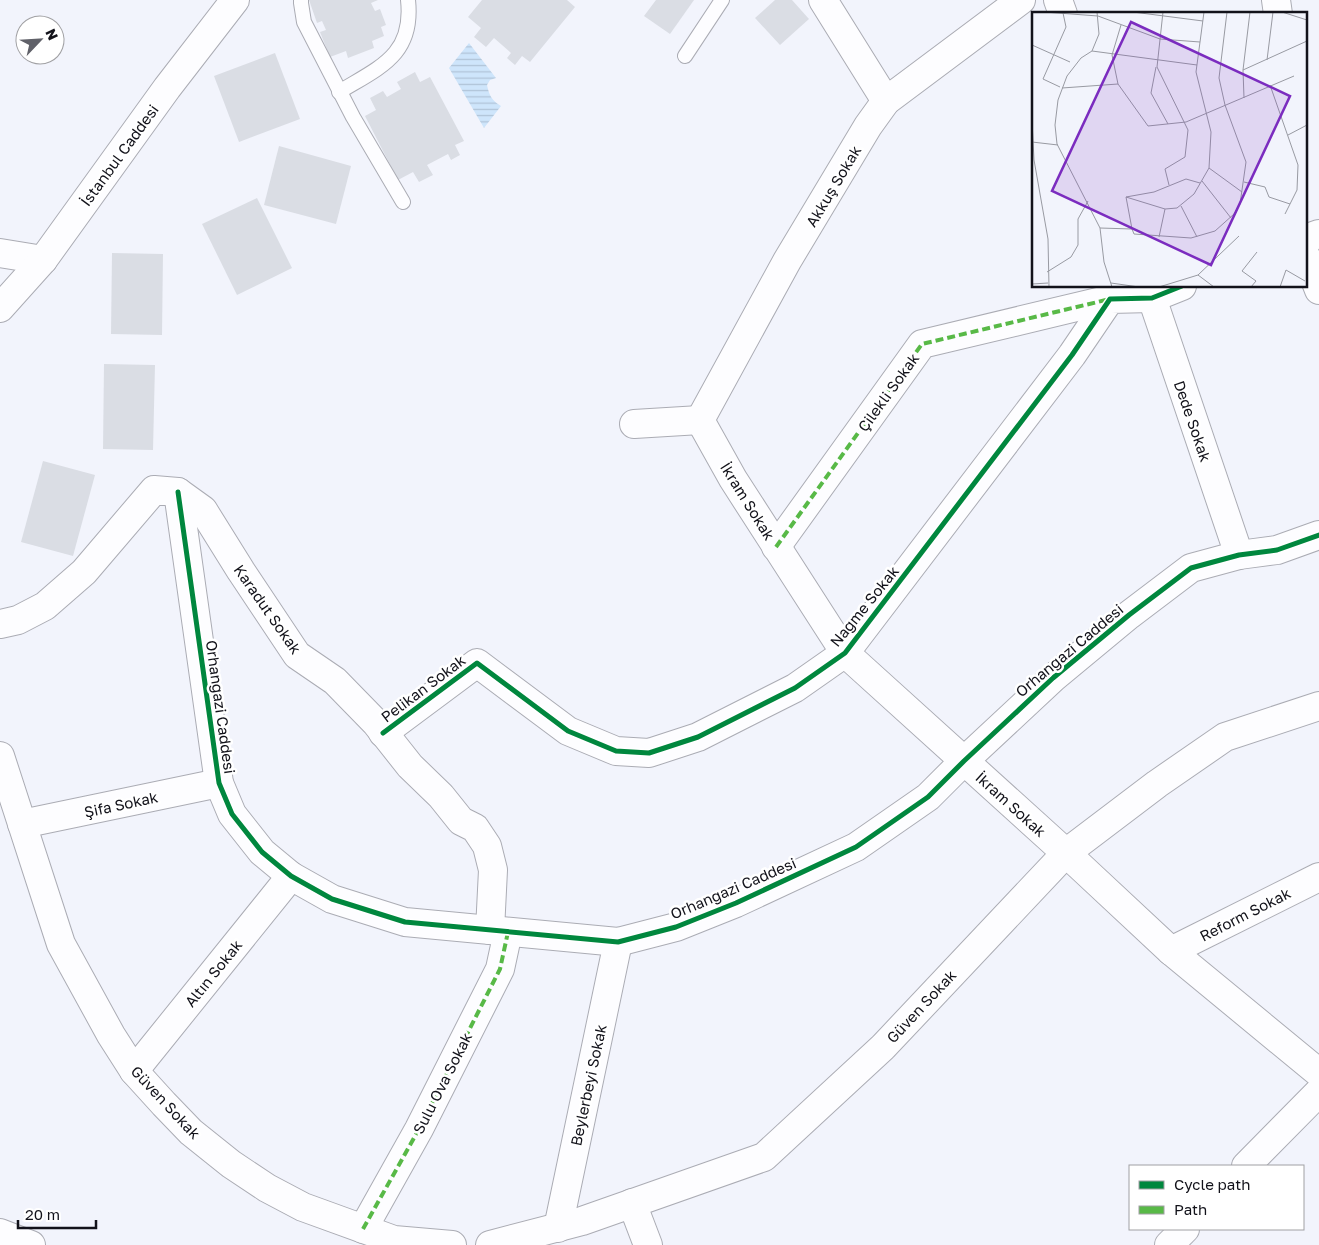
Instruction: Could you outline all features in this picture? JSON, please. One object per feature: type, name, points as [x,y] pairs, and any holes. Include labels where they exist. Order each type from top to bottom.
[{"type":"street","name":"İstanbul Caddesi","points":[[0,308],[43,260],[167,88],[235,0]]},
{"type":"street","points":[[823,0],[886,101]]},
{"type":"street","name":"Akkuş Sokak","points":[[700,420],[787,261],[868,126],[886,101],[1021,0]]},
{"type":"street","points":[[1058,0],[1062,12]]},
{"type":"street","points":[[1306,239],[1319,234]]},
{"type":"street","points":[[0,253],[43,260]]},
{"type":"street","points":[[1306,257],[1319,290]]},
{"type":"street","points":[[1110,299],[1171,288]]},
{"type":"street","name":"Dede Sokak","points":[[1150,292],[1239,555]]},
{"type":"street","name":"Çilekli Sokak","points":[[776,548],[922,344],[1110,299]]},
{"type":"street","name":"Nağme Sokak","points":[[477,663],[568,731],[616,751],[648,753],[698,737],[795,688],[845,653],[1060,370],[1110,299]]},
{"type":"street","points":[[634,424],[700,420]]},
{"type":"street","name":"İkram Sokak","points":[[700,420],[733,479],[845,653],[1066,853],[1171,952],[1319,1073]]},
{"type":"street","points":[[0,624],[18,620],[45,606],[84,572],[154,490],[178,492]]},
{"type":"street","name":"Orhangazi Caddesi","points":[[178,492],[219,783],[232,814],[262,852],[292,876],[332,899],[405,922],[618,942],[676,926],[736,903],[856,847],[928,797],[1053,678],[1129,615],[1191,568],[1239,555],[1277,550],[1319,536]]},
{"type":"street","name":"Karadut Sokak","points":[[178,492],[203,510],[297,655],[335,682],[384,733],[410,766],[442,796],[461,821],[475,828],[487,846],[493,870],[499,931]]},
{"type":"street","name":"Pelikan Sokak","points":[[384,733],[477,663]]},
{"type":"street","name":"Güven Sokak","points":[[490,1245],[558,1228],[764,1157],[883,1047],[1066,853],[1158,784],[1225,737],[1319,706]]},
{"type":"street","name":"Güven Sokak","points":[[0,756],[60,944],[111,1035],[134,1071],[191,1132],[231,1164],[267,1188],[303,1207],[394,1240],[452,1245]]},
{"type":"street","name":"Şifa Sokak","points":[[22,824],[219,783]]},
{"type":"street","name":"Altın Sokak","points":[[134,1071],[292,876]]},
{"type":"street","name":"Reform Sokak","points":[[1171,952],[1319,877]]},
{"type":"street","name":"Sulu Ova Sokak","points":[[363,1229],[419,1128],[500,969],[499,931]]},
{"type":"street","name":"Beylerbeyi Sokak","points":[[558,1228],[618,942]]},
{"type":"street","points":[[1247,1165],[1319,1092]]},
{"type":"street","points":[[632,1203],[648,1245]]},
{"type":"street","points":[[1169,1245],[1184,1230]]},
{"type":"street","points":[[0,1233],[31,1245]]},
{"type":"lane","points":[[302,0],[300,4],[304,22],[339,92],[403,202]]},
{"type":"lane","points":[[339,92],[366,76],[396,54],[406,36],[410,16],[408,0]]},
{"type":"lane","points":[[685,56],[722,0]]},
{"type":"water","points":[[469,43],[496,78],[490,80],[487,85],[491,97],[501,106],[484,128],[449,68]]},
{"type":"building","points":[[309,0],[378,0],[371,3],[375,11],[380,9],[386,25],[381,27],[384,36],[372,41],[374,48],[348,58],[346,51],[330,57],[320,32],[326,30],[322,21],[317,23]]},
{"type":"building","points":[[482,0],[567,0],[575,7],[530,62],[522,56],[515,65],[507,58],[511,53],[494,38],[486,47],[474,37],[481,28],[468,17]]},
{"type":"building","points":[[656,0],[694,0],[670,34],[644,16]]},
{"type":"building","points":[[775,0],[792,0],[809,19],[780,45],[755,18]]},
{"type":"building","points":[[275,53],[300,119],[239,142],[214,76]]},
{"type":"building","points":[[415,72],[420,82],[430,77],[464,141],[455,145],[460,155],[451,160],[448,154],[427,165],[433,175],[419,182],[413,172],[398,180],[365,116],[376,110],[370,98],[383,91],[387,97],[401,89],[397,82]]},
{"type":"building","points":[[279,146],[351,166],[336,224],[264,205]]},
{"type":"building","points":[[257,198],[292,268],[237,295],[202,224]]},
{"type":"building","points":[[112,253],[163,254],[162,335],[111,334]]},
{"type":"building","points":[[104,364],[155,365],[153,450],[103,449]]},
{"type":"building","points":[[43,461],[95,475],[73,556],[21,542]]},
{"type":"marked path","points":[[776,547],[922,344],[1110,299]]},
{"type":"marked path","points":[[363,1229],[419,1129],[500,969],[508,932]]},
{"type":"cycle path","points":[[383,733],[477,663],[568,731],[616,751],[649,753],[698,737],[795,688],[845,653],[1072,355],[1110,299],[1152,298],[1177,288]]},
{"type":"cycle path","points":[[178,492],[219,783],[232,814],[262,852],[291,876],[332,899],[405,922],[618,942],[676,927],[736,903],[856,847],[928,797],[1053,678],[1129,615],[1191,568],[1239,555],[1277,550],[1319,535]]}]
